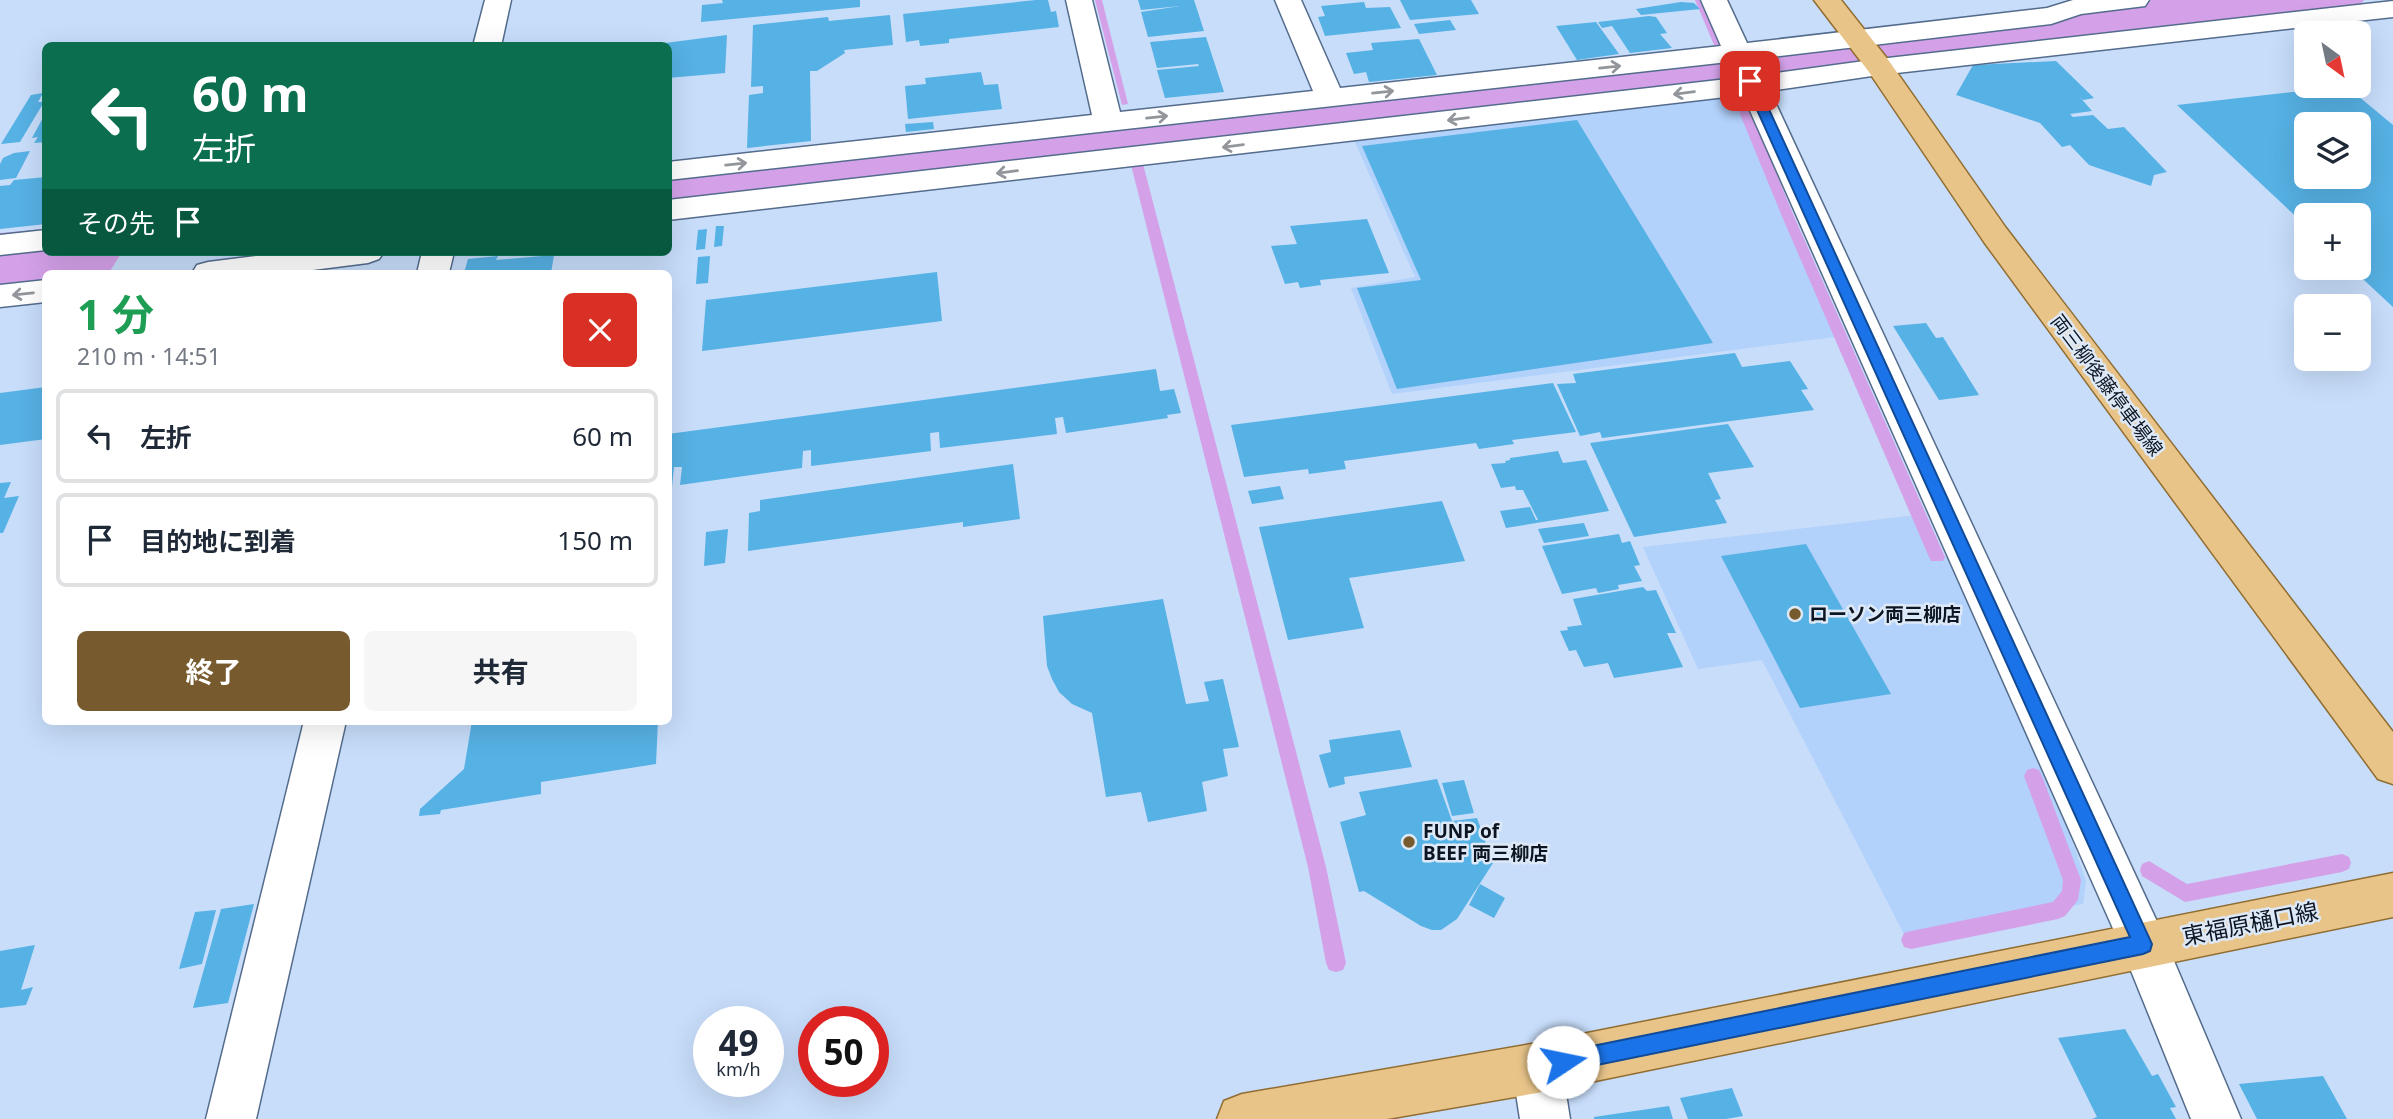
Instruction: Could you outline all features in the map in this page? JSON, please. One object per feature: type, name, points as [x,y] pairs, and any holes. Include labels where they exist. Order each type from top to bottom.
[{"type":"main road","name":"両三柳後藤停車場線","points":[[1827,0],[1868,52],[1995,235],[2393,765]]},
{"type":"main road","name":"東福原樋口線","points":[[1242,1119],[1537,1068],[2393,895]]},
{"type":"street","points":[[488,42],[498,0]]},
{"type":"street","points":[[1079,0],[1108,122]]},
{"type":"street","points":[[1288,0],[1330,98]]},
{"type":"street","points":[[1714,0],[2143,944],[2216,1119]]},
{"type":"street","points":[[672,171],[1330,98],[1744,69],[1868,52],[2051,16],[2073,3],[2136,0]]},
{"type":"street","points":[[672,209],[1868,52],[2393,9]]},
{"type":"street","points":[[0,245],[42,240]]},
{"type":"street","points":[[231,270],[338,256]]},
{"type":"street","points":[[0,296],[42,291]]},
{"type":"street","points":[[232,1119],[325,725]]},
{"type":"street","points":[[1537,1068],[1545,1119]]},
{"type":"shaded area","points":[[1095,0],[1102,0],[1128,104],[1122,105]]},
{"type":"shaded area","points":[[1734,96],[1835,337],[1392,394],[1351,288],[1415,277],[1354,140]]},
{"type":"shaded area","points":[[1925,514],[1943,556],[1949,557],[2066,823],[2086,881],[2083,904],[1904,934],[1762,660],[1698,669],[1643,547]]},
{"type":"building","points":[[722,0],[860,0],[860,7],[701,22],[702,5],[723,3]]},
{"type":"building","points":[[1048,0],[1051,12],[1056,11],[1059,27],[949,39],[949,43],[920,46],[919,40],[906,42],[903,14]]},
{"type":"building","points":[[1138,0],[1194,0],[1204,31],[1148,37],[1141,12],[1180,6],[1141,10]]},
{"type":"building","points":[[1400,0],[1471,0],[1479,14],[1410,20]]},
{"type":"building","points":[[1364,2],[1366,8],[1390,7],[1401,28],[1325,36],[1318,17],[1325,16],[1321,6]]},
{"type":"building","points":[[1681,2],[1694,3],[1700,9],[1641,15],[1636,9]]},
{"type":"building","points":[[890,15],[893,45],[844,50],[845,53],[817,71],[810,71],[811,141],[747,148],[749,95],[763,93],[763,86],[751,87],[753,25],[828,17],[829,21]]},
{"type":"building","points":[[1656,17],[1667,33],[1660,34],[1672,48],[1630,53],[1612,26],[1602,28],[1598,22]]},
{"type":"building","points":[[1450,20],[1456,30],[1419,34],[1414,24]]},
{"type":"building","points":[[1596,22],[1619,54],[1577,60],[1556,26]]},
{"type":"building","points":[[727,35],[725,73],[672,78],[672,42]]},
{"type":"building","points":[[1206,37],[1224,92],[1165,98],[1157,70],[1199,66],[1157,68],[1150,42]]},
{"type":"building","points":[[1419,39],[1437,75],[1369,82],[1366,72],[1354,74],[1346,53],[1373,50],[1371,43]]},
{"type":"building","points":[[2056,61],[2094,98],[2083,100],[2079,96],[2092,111],[2070,114],[2073,117],[2093,115],[2108,129],[2124,127],[2167,172],[2154,175],[2151,186],[2089,165],[2070,145],[2062,147],[2040,123],[1956,95],[1973,65]]},
{"type":"building","points":[[981,72],[984,85],[998,84],[1002,109],[908,119],[905,86],[926,84],[925,78]]},
{"type":"building","points":[[2294,92],[2294,98],[2360,98],[2393,125],[2393,307],[2364,280],[2371,280],[2371,203],[2294,203],[2294,215],[2177,105]]},
{"type":"building","points":[[42,93],[38,102],[42,102],[42,105],[20,142],[1,144],[31,95]]},
{"type":"building","points":[[42,119],[42,142],[34,143],[38,137],[32,138]]},
{"type":"building","points":[[1577,120],[1713,343],[1397,389],[1357,288],[1421,280],[1362,146]]},
{"type":"building","points":[[933,122],[934,129],[906,132],[905,124]]},
{"type":"building","points":[[30,151],[16,178],[0,180],[0,164],[3,158]]},
{"type":"building","points":[[42,177],[42,224],[0,229],[0,186],[10,185],[14,180]]},
{"type":"building","points":[[1367,219],[1389,273],[1320,280],[1321,285],[1300,288],[1298,282],[1285,284],[1271,246],[1297,244],[1290,226]]},
{"type":"building","points":[[716,226],[724,226],[722,246],[714,247]]},
{"type":"building","points":[[707,229],[705,249],[696,250],[698,230]]},
{"type":"building","points":[[498,256],[496,260],[554,256],[552,270],[465,270],[468,259]]},
{"type":"building","points":[[710,256],[708,283],[696,284],[698,257]]},
{"type":"building","points":[[937,272],[942,321],[702,351],[706,300]]},
{"type":"building","points":[[1926,323],[1936,338],[1943,337],[1979,395],[1939,400],[1893,326]]},
{"type":"building","points":[[1735,353],[1742,367],[1790,361],[1808,389],[1801,390],[1814,410],[1602,438],[1600,432],[1580,436],[1557,384],[1576,383],[1573,374]]},
{"type":"building","points":[[1156,369],[1160,391],[1174,389],[1181,413],[1167,415],[1168,418],[1066,433],[1063,417],[1055,418],[1057,434],[940,448],[939,432],[930,433],[931,451],[811,466],[811,450],[803,451],[802,468],[680,485],[682,467],[674,467],[672,487],[672,433]]},
{"type":"building","points":[[1553,383],[1576,432],[1512,440],[1514,444],[1479,449],[1476,443],[1344,461],[1346,469],[1309,474],[1308,469],[1244,477],[1231,425]]},
{"type":"building","points":[[42,388],[42,440],[0,445],[0,393]]},
{"type":"building","points":[[1728,424],[1754,467],[1708,473],[1721,499],[1715,500],[1727,523],[1634,537],[1590,443]]},
{"type":"building","points":[[1558,451],[1563,463],[1586,460],[1609,511],[1506,528],[1500,511],[1530,507],[1538,520],[1523,490],[1516,490],[1515,486],[1501,488],[1491,464],[1506,463],[1510,458]]},
{"type":"building","points":[[1013,464],[1020,519],[963,527],[963,522],[748,551],[749,513],[760,511],[760,500]]},
{"type":"building","points":[[11,482],[4,498],[19,496],[3,533],[0,533],[0,483]]},
{"type":"building","points":[[1280,486],[1284,499],[1252,504],[1248,491]]},
{"type":"building","points":[[1442,501],[1465,561],[1349,578],[1364,628],[1288,640],[1259,527]]},
{"type":"building","points":[[1584,523],[1589,536],[1544,543],[1538,529]]},
{"type":"building","points":[[728,529],[725,563],[704,566],[706,532]]},
{"type":"building","points":[[1619,534],[1622,543],[1630,541],[1640,565],[1634,566],[1642,581],[1618,585],[1619,589],[1598,593],[1596,588],[1562,594],[1542,546]]},
{"type":"building","points":[[1806,544],[1891,694],[1800,708],[1721,556]]},
{"type":"building","points":[[1643,587],[1647,591],[1656,590],[1676,633],[1667,633],[1683,667],[1614,678],[1608,663],[1584,667],[1576,650],[1569,651],[1560,631],[1582,625],[1573,599]]},
{"type":"building","points":[[1163,599],[1186,704],[1209,701],[1204,682],[1223,679],[1239,747],[1223,749],[1228,776],[1202,782],[1207,811],[1148,822],[1141,792],[1106,797],[1092,713],[1072,704],[1059,692],[1052,679],[1047,666],[1043,616]]},
{"type":"building","points":[[471,725],[658,725],[656,764],[541,782],[541,794],[419,816],[420,809],[464,769]]},
{"type":"building","points":[[1400,730],[1412,767],[1344,777],[1345,784],[1329,788],[1319,755],[1331,752],[1329,740]]},
{"type":"building","points":[[1437,779],[1452,821],[1477,818],[1493,863],[1457,919],[1441,930],[1432,930],[1364,891],[1359,892],[1340,822],[1366,815],[1359,792]]},
{"type":"building","points":[[1464,780],[1474,813],[1452,816],[1442,783]]},
{"type":"building","points":[[1480,884],[1505,898],[1494,918],[1469,905]]},
{"type":"building","points":[[254,904],[228,1003],[193,1008],[221,909]]},
{"type":"building","points":[[216,910],[202,964],[179,969],[195,912]]},
{"type":"building","points":[[35,945],[21,990],[33,987],[26,1005],[0,1008],[0,951]]},
{"type":"building","points":[[2125,1029],[2152,1076],[2158,1074],[2176,1107],[2170,1108],[2176,1119],[2092,1119],[2097,1117],[2058,1038]]},
{"type":"building","points":[[2323,1076],[2347,1119],[2257,1119],[2239,1084]]},
{"type":"building","points":[[1732,1088],[1743,1116],[1688,1119],[1680,1098]]},
{"type":"building","points":[[1669,1106],[1673,1119],[1594,1119],[1594,1117]]},
{"type":"waterway","points":[[1700,0],[1720,45]]},
{"type":"waterway","points":[[672,188],[1727,71],[2330,0]]},
{"type":"waterway","points":[[1739,97],[1787,214],[1937,557]]},
{"type":"waterway","points":[[1130,137],[1317,867],[1336,963]]},
{"type":"waterway","points":[[0,261],[45,256]]},
{"type":"waterway","points":[[1911,940],[2058,910],[2071,894],[2072,880],[2033,776]]},
{"type":"waterway","points":[[2149,870],[2185,893],[2342,863]]},
{"type":"place","name":"ローソン両三柳店","points":[[1795,614]]},
{"type":"place","name":"FUNP of BEEF 両三柳店","points":[[1409,842]]},
{"type":"route","points":[[1563,1062],[2143,944],[1750,81]]}]
